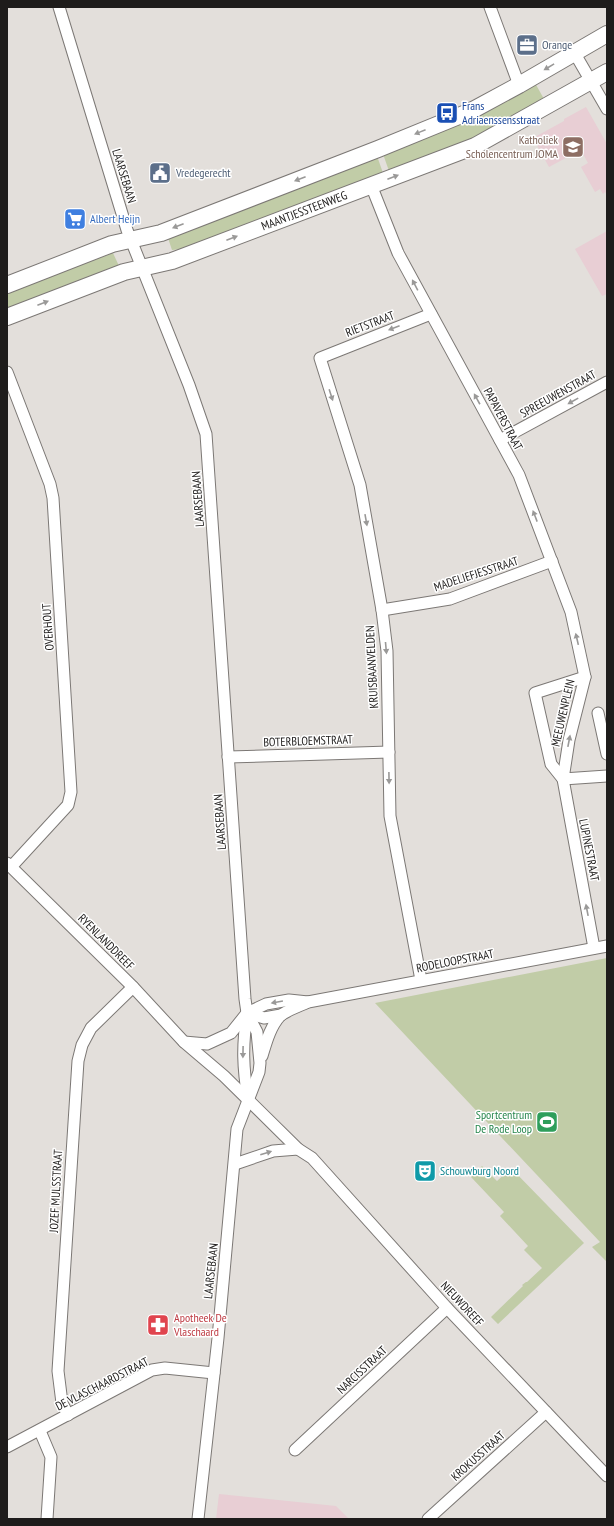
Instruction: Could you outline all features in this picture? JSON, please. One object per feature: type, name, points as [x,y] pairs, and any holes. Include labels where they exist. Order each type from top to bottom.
[{"type":"street","name":"LAARSEBAAN","points":[[59,7],[127,230],[189,385],[206,434],[247,1013],[244,1034],[243,1070],[248,1100]]},
{"type":"street","points":[[490,7],[519,85]]},
{"type":"street","points":[[7,285],[112,244],[161,233],[471,111],[607,34]]},
{"type":"street","points":[[574,52],[607,109]]},
{"type":"street","name":"MAANTJESSTEENWEG","points":[[7,317],[124,272],[172,261],[475,146],[607,72]]},
{"type":"street","name":"PAPAVERSTRAAT","points":[[371,186],[398,253],[519,475],[571,612],[585,677]]},
{"type":"street","name":"RIETSTRAAT","points":[[320,358],[430,314]]},
{"type":"street","name":"KRUISBAANVELDEN","points":[[320,358],[360,485],[382,610],[387,651],[390,816],[421,980]]},
{"type":"street","name":"OVERHOUT","points":[[7,372],[50,484],[53,498],[71,792],[68,805],[9,865]]},
{"type":"street","name":"SPREEUWENSTRAAT","points":[[500,440],[607,382]]},
{"type":"street","name":"MADELIEFJESSTRAAT","points":[[382,610],[450,599],[552,561]]},
{"type":"street","name":"MEEUWENPLEIN","points":[[562,779],[569,740],[585,677]]},
{"type":"street","name":"MEEUWENPLEIN","points":[[562,779],[551,764],[534,693],[585,677]]},
{"type":"street","points":[[598,713],[607,754]]},
{"type":"street","name":"BOTERBLOEMSTRAAT","points":[[228,757],[389,752]]},
{"type":"street","points":[[562,779],[607,776]]},
{"type":"street","name":"LUPINESTRAAT","points":[[562,779],[594,948]]},
{"type":"street","name":"RYENLANDDREEF","points":[[9,865],[133,987],[184,1042],[248,1100]]},
{"type":"street","name":"RODELOOPSTRAAT","points":[[247,1013],[264,1018],[281,1015],[308,1002],[607,946]]},
{"type":"street","name":"JOZEF MULSSTRAAT","points":[[68,1415],[62,1403],[58,1371],[78,1061],[82,1045],[91,1028],[133,987]]},
{"type":"street","name":"RODELOOPSTRAAT","points":[[247,1013],[266,1004],[281,1001],[289,1000],[308,1002]]},
{"type":"street","name":"LAARSEBAAN","points":[[198,1519],[235,1164],[237,1129],[259,1072],[260,1063],[256,1032],[247,1013]]},
{"type":"street","points":[[184,1042],[207,1044],[231,1033],[247,1013]]},
{"type":"street","points":[[260,1063],[267,1038],[281,1015]]},
{"type":"street","name":"NIEUWDREEF","points":[[248,1100],[298,1149],[312,1158],[448,1308],[607,1476]]},
{"type":"street","points":[[235,1164],[273,1151],[298,1149]]},
{"type":"street","name":"NARCISSTRAAT","points":[[295,1450],[448,1308]]},
{"type":"street","name":"DE VLASCHAARDSTRAAT","points":[[7,1447],[40,1431],[152,1370],[165,1368],[214,1374]]},
{"type":"street","name":"KROKUSSTRAAT","points":[[428,1519],[546,1412]]},
{"type":"street","points":[[40,1431],[51,1457],[47,1519]]},
{"type":"shaded area","name":"Katholiek Scholencentrum JOMA","points":[[586,107],[607,144],[607,195],[605,192],[603,194],[600,189],[595,192],[581,167],[588,163],[582,152],[575,153],[549,167],[533,138]]},
{"type":"shaded area","points":[[607,231],[607,294],[602,296],[575,249]]},
{"type":"shaded area","points":[[219,1494],[336,1506],[349,1519],[216,1519]]},
{"type":"green space","points":[[535,83],[544,99],[480,136],[389,171],[383,154]]},
{"type":"green space","points":[[377,156],[383,173],[191,248],[172,250],[168,238]]},
{"type":"green space","points":[[113,253],[119,266],[7,309],[7,293]]},
{"type":"green space","name":"Sportcentrum De Rode Loop","points":[[607,958],[607,1262],[592,1247],[600,1242],[375,1003]]},
{"type":"green space","points":[[482,1166],[497,1181],[511,1168],[584,1243],[498,1324],[491,1317],[523,1286],[522,1285],[542,1268],[524,1250],[528,1246],[500,1216],[504,1212],[471,1177]]},
{"type":"place","name":"Orange","points":[[527,45]]},
{"type":"place","name":"Frans Adriaenssensstraat","points":[[447,113]]},
{"type":"place","name":"Katholiek Scholencentrum JOMA","points":[[573,147]]},
{"type":"place","name":"Vredegerecht","points":[[160,173]]},
{"type":"place","name":"Albert Heijn","points":[[75,219]]},
{"type":"place","name":"Sportcentrum De Rode Loop","points":[[547,1122]]},
{"type":"place","name":"Schouwburg Noord","points":[[425,1171]]},
{"type":"place","name":"Apotheek De Vlaschaard","points":[[158,1325]]}]
